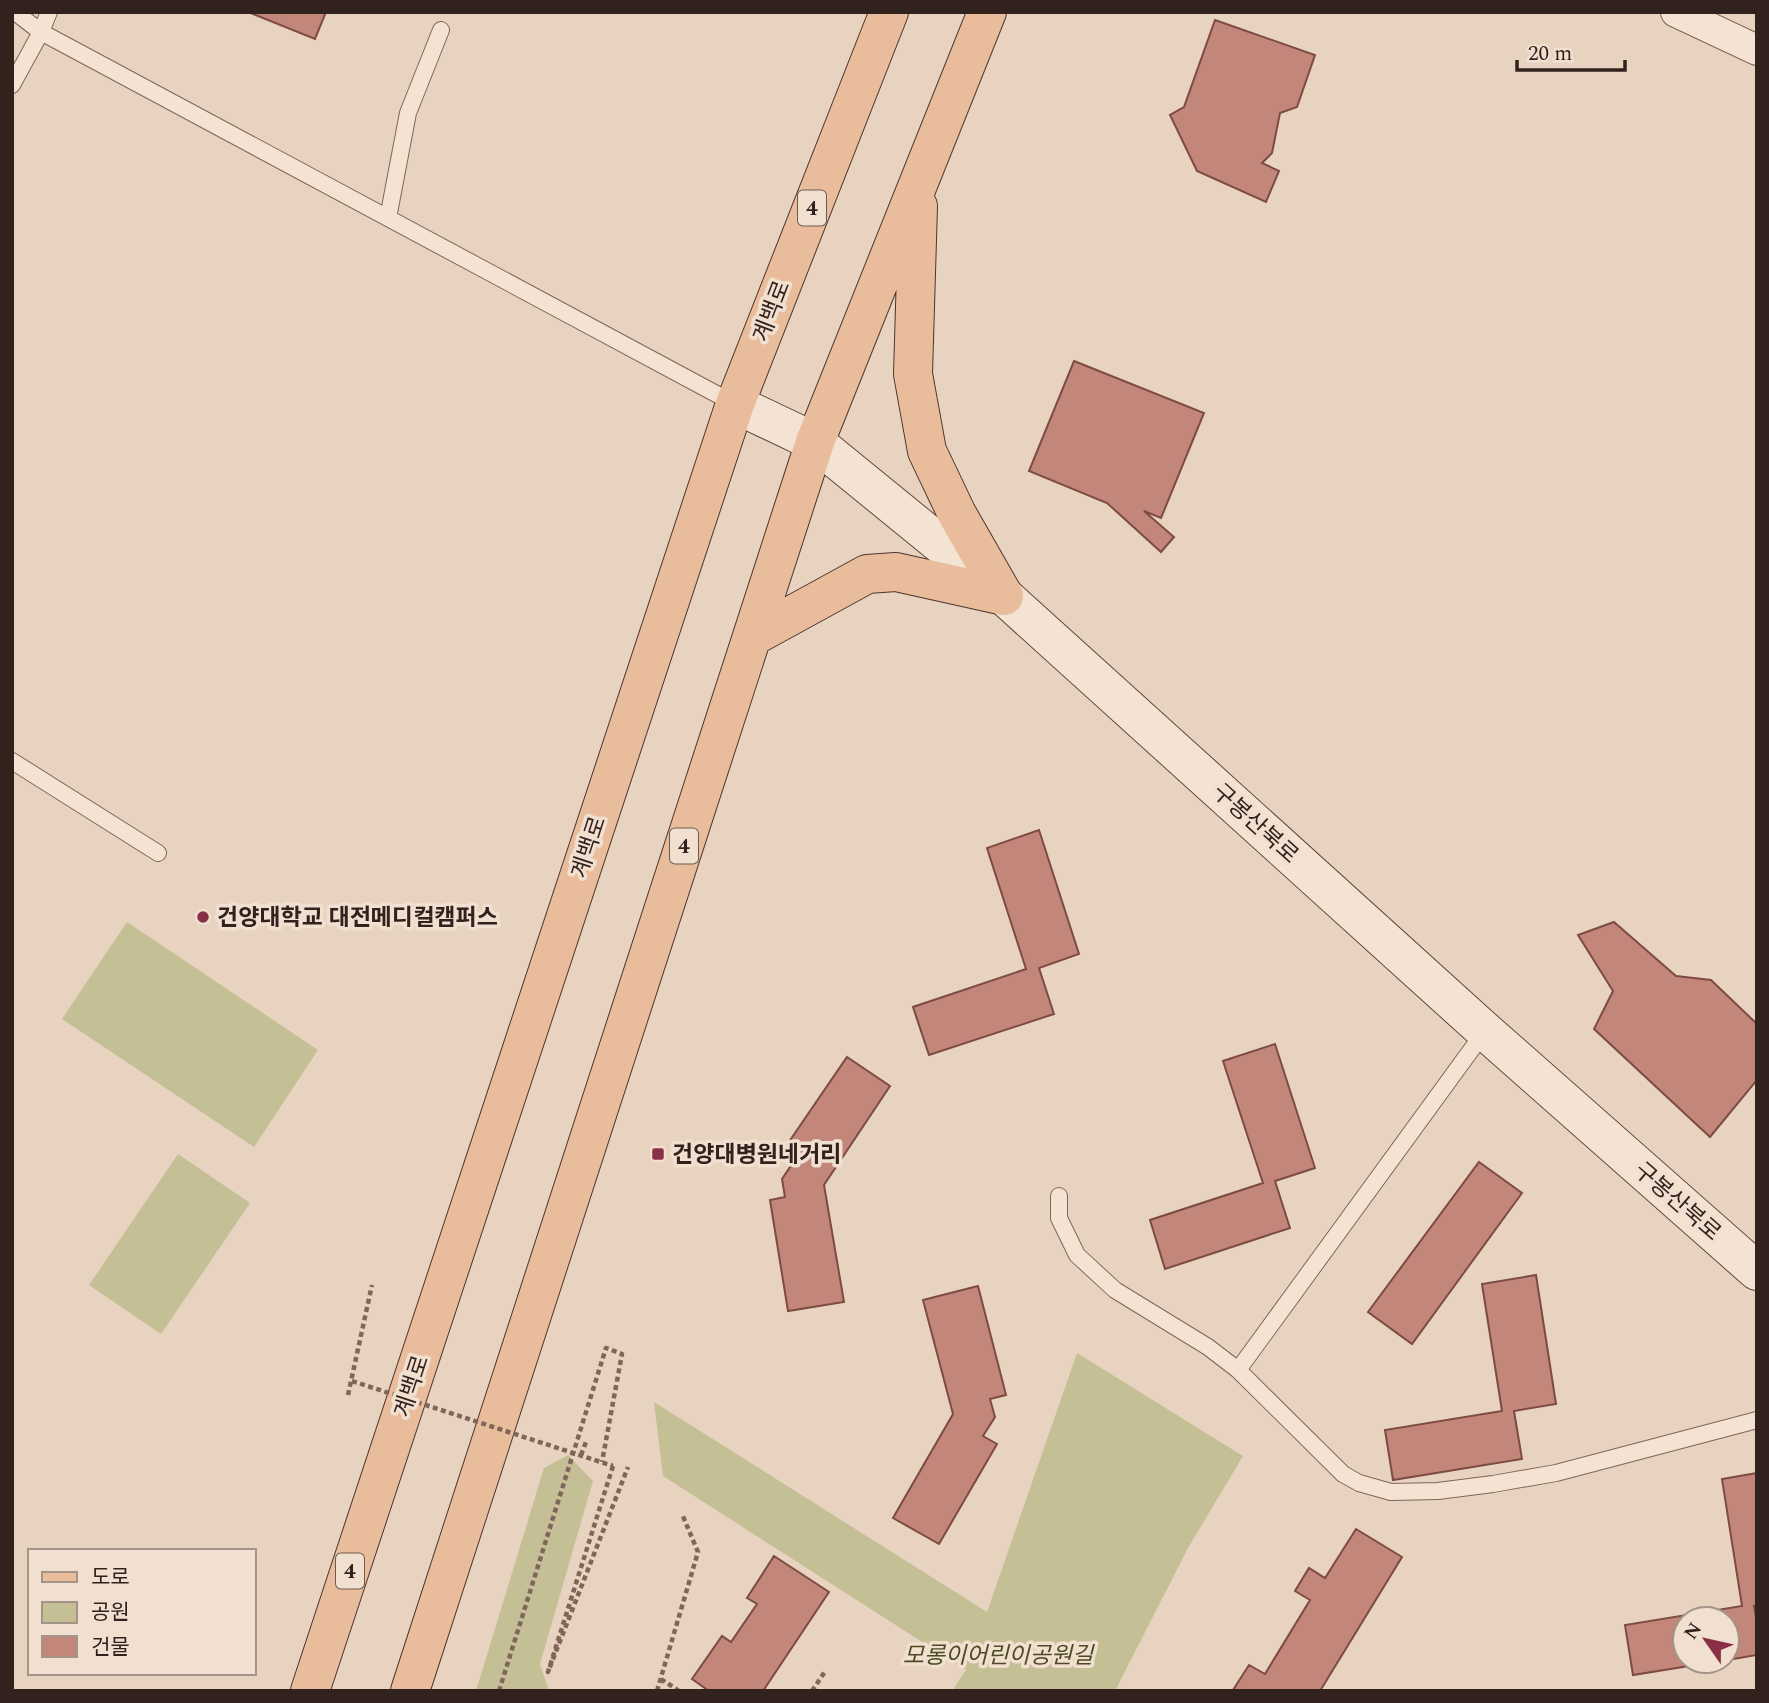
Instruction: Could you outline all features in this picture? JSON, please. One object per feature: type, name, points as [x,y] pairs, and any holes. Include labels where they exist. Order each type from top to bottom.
[{"type":"main road","name":"계백로","points":[[310,1691],[735,404],[889,12]]},
{"type":"main road","name":"4","points":[[410,1691],[816,442],[987,12]]},
{"type":"main road","points":[[919,184],[913,374],[927,451],[957,514],[1004,596]]},
{"type":"main road","name":"구봉산북로","points":[[735,404],[816,442],[1004,596],[1485,1031],[1757,1271]]},
{"type":"main road","points":[[752,637],[867,574],[897,572],[1004,596]]},
{"type":"street","points":[[1676,12],[1757,50]]},
{"type":"lane","points":[[15,12],[41,32],[735,404]]},
{"type":"lane","points":[[12,85],[49,12]]},
{"type":"lane","points":[[388,218],[408,113],[441,30]]},
{"type":"lane","points":[[12,761],[158,853]]},
{"type":"lane","points":[[1238,1370],[1485,1031]]},
{"type":"lane","points":[[1059,1196],[1059,1218],[1077,1255],[1115,1290],[1186,1333],[1238,1370],[1343,1474],[1359,1483],[1391,1492],[1438,1491],[1556,1473],[1757,1420]]},
{"type":"path","points":[[348,1395],[372,1285]]},
{"type":"path","points":[[499,1691],[606,1348],[622,1354],[602,1462]]},
{"type":"path","points":[[352,1381],[612,1466],[548,1672],[628,1467]]},
{"type":"path","points":[[582,1455],[586,1442]]},
{"type":"path","points":[[657,1691],[698,1552],[682,1514]]},
{"type":"path","points":[[812,1691],[826,1670]]},
{"type":"path","points":[[661,1678],[679,1691]]},
{"type":"green space","points":[[127,922],[318,1050],[254,1147],[62,1019]]},
{"type":"green space","points":[[178,1154],[250,1203],[161,1334],[89,1285]]},
{"type":"green space","name":"모롱이어린이공원길","points":[[1077,1353],[1243,1456],[1188,1548],[1115,1691],[952,1691],[966,1670],[663,1476],[654,1402],[987,1612]]},
{"type":"green space","points":[[568,1455],[593,1481],[540,1664],[549,1691],[476,1691],[544,1468]]},
{"type":"building","points":[[248,12],[326,12],[315,39]]},
{"type":"building","points":[[1215,20],[1315,55],[1297,107],[1280,113],[1272,153],[1262,163],[1279,171],[1266,202],[1197,171],[1170,115],[1184,107]]},
{"type":"building","points":[[1074,361],[1204,413],[1161,518],[1144,511],[1174,537],[1161,552],[1107,503],[1029,471]]},
{"type":"building","points":[[1039,830],[1079,954],[1039,968],[1054,1014],[929,1055],[913,1007],[1026,969],[987,848]]},
{"type":"building","points":[[1614,922],[1676,976],[1711,980],[1757,1024],[1757,1080],[1710,1137],[1594,1029],[1613,991],[1578,935]]},
{"type":"building","points":[[1275,1044],[1315,1168],[1275,1181],[1290,1228],[1165,1269],[1150,1220],[1263,1183],[1223,1061]]},
{"type":"building","points":[[847,1057],[890,1086],[824,1185],[844,1302],[788,1311],[770,1200],[785,1197],[782,1179],[794,1161],[782,1152]]},
{"type":"building","points":[[1479,1162],[1522,1193],[1412,1344],[1368,1312]]},
{"type":"building","points":[[1536,1275],[1556,1404],[1514,1411],[1522,1459],[1393,1480],[1385,1430],[1502,1411],[1482,1284]]},
{"type":"building","points":[[978,1286],[1006,1395],[990,1399],[995,1417],[983,1436],[997,1444],[939,1544],[893,1518],[953,1414],[923,1300]]},
{"type":"building","points":[[1757,1473],[1757,1606],[1754,1606],[1757,1655],[1741,1658],[1742,1606],[1722,1479]]},
{"type":"building","points":[[1356,1529],[1402,1557],[1320,1691],[1233,1690],[1249,1665],[1265,1674],[1310,1600],[1295,1591],[1309,1568],[1325,1578]]},
{"type":"building","points":[[774,1556],[829,1592],[763,1691],[709,1691],[692,1679],[722,1636],[731,1642],[757,1604],[747,1598]]},
{"type":"building","points":[[1671,1618],[1671,1669],[1633,1675],[1625,1625]]},
{"type":"place","name":"건양대학교 대전메디컬캠퍼스","points":[[203,917]]},
{"type":"place","name":"건양대병원네거리","points":[[658,1154]]}]
